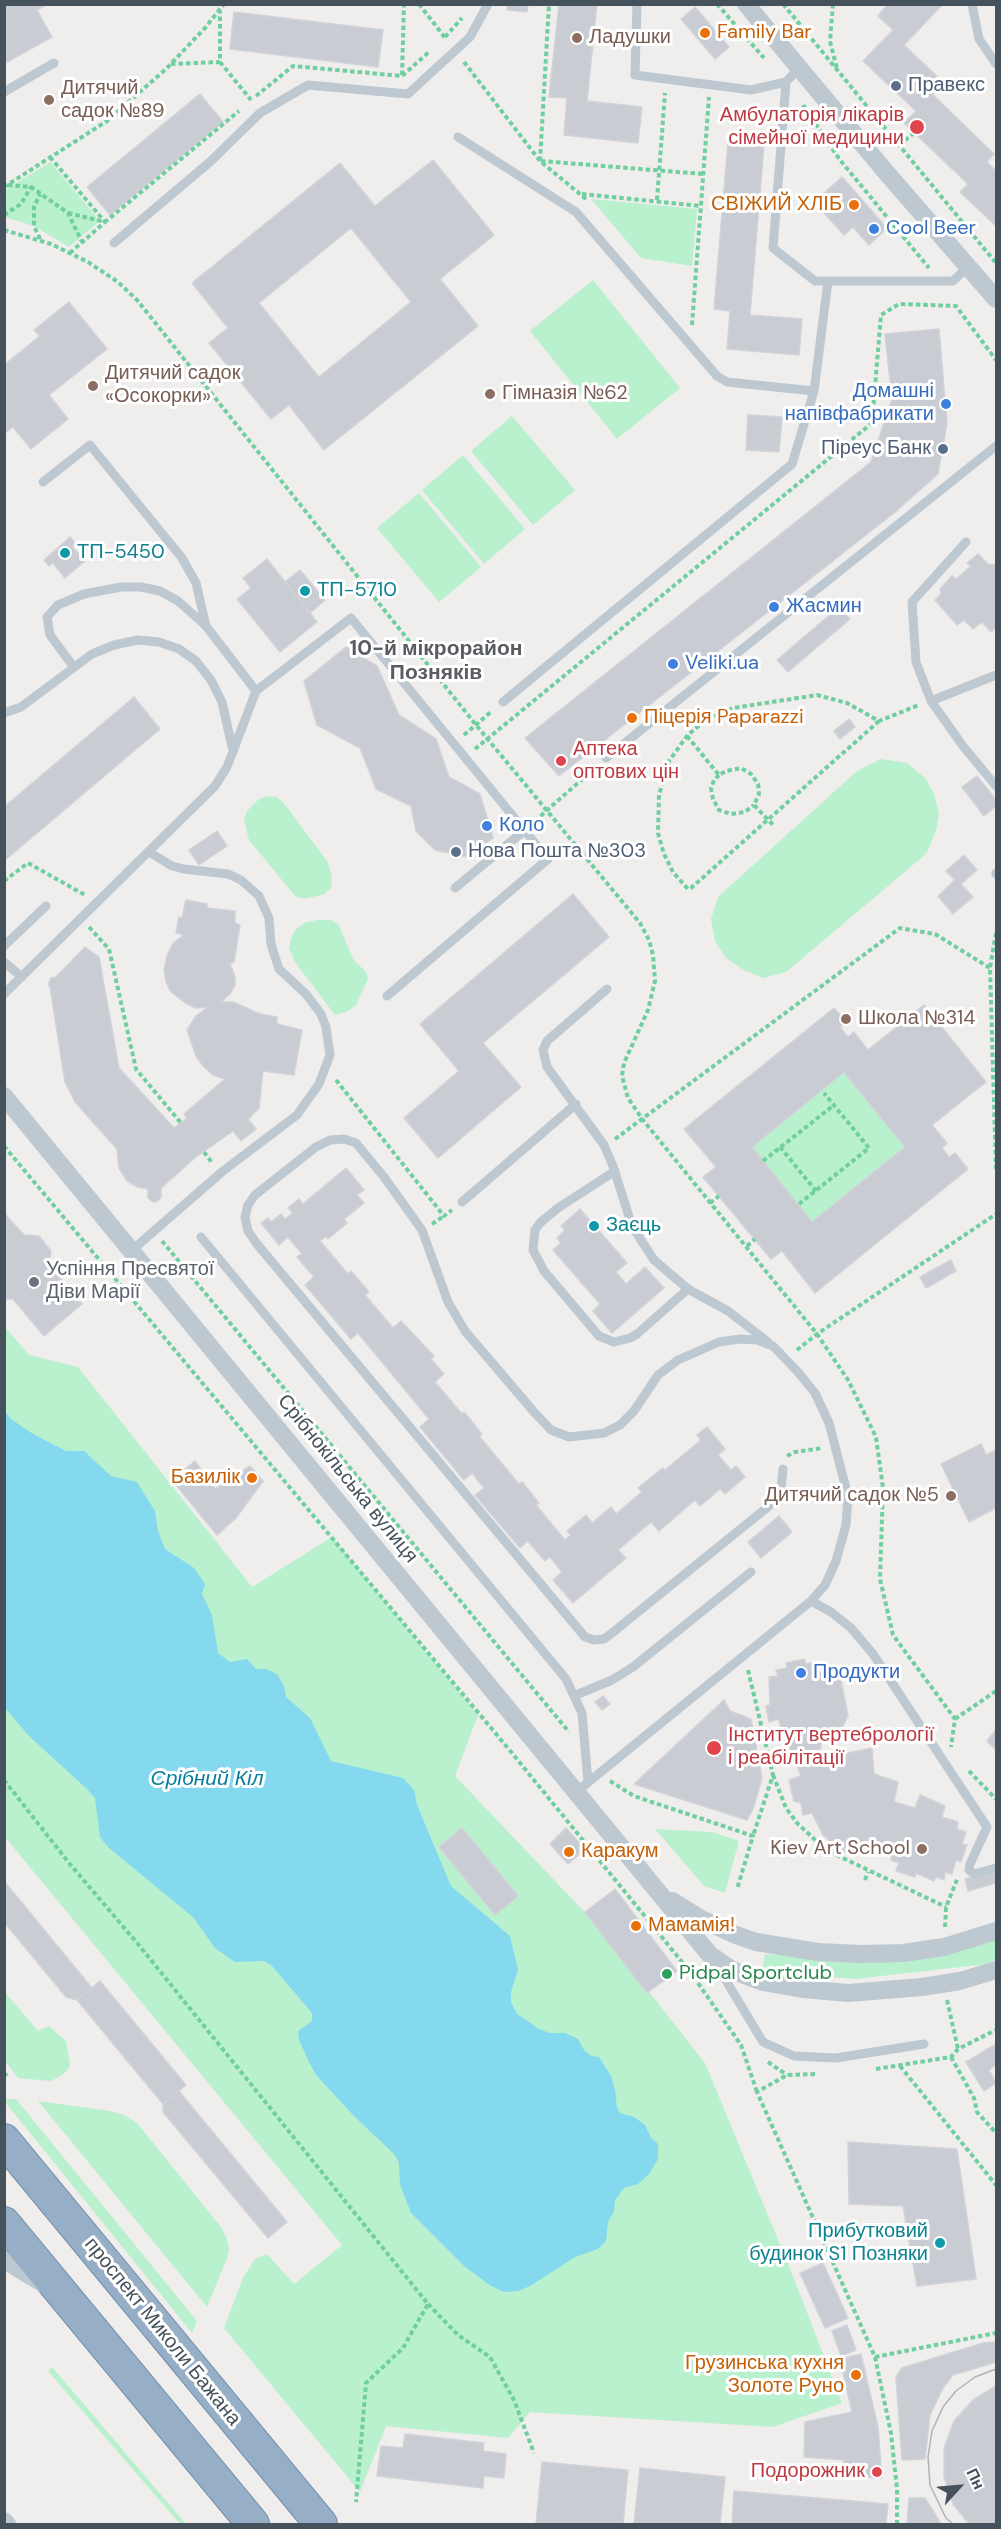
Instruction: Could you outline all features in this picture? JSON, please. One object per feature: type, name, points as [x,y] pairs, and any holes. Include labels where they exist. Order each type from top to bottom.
[{"type":"highway","name":"проспект Миколи Бажана","points":[[4,2140],[321,2524]]},
{"type":"highway","points":[[4,2223],[249,2521]]},
{"type":"street","points":[[746,4],[793,75],[996,299]]},
{"type":"street","name":"Срібнокільська вулиця","points":[[4,1096],[131,1251],[581,1787],[656,1890],[710,1954],[732,1970],[763,1982],[802,1989],[848,1993],[922,1988],[960,1981],[996,1970]]},
{"type":"street","name":"Срібнокільська вулиця","points":[[656,1890],[701,1919],[736,1935],[756,1942],[799,1950],[850,1954],[903,1953],[944,1947],[996,1931]]},
{"type":"street","points":[[4,2260],[65,2297]]},
{"type":"lane","points":[[114,243],[211,161],[260,113],[308,85],[354,91],[408,94],[470,37],[488,4]]},
{"type":"lane","points":[[637,4],[635,75],[751,90],[793,75],[773,248],[815,281],[953,281],[968,267]]},
{"type":"lane","points":[[972,4],[979,39],[996,64]]},
{"type":"lane","points":[[4,92],[54,63]]},
{"type":"lane","points":[[458,137],[576,212],[717,376],[727,382],[814,391]]},
{"type":"lane","points":[[503,702],[792,464],[814,391],[828,281]]},
{"type":"lane","points":[[43,482],[90,445],[186,565],[196,583],[206,626]]},
{"type":"lane","points":[[606,758],[996,446]]},
{"type":"lane","points":[[966,542],[912,602],[916,662],[931,701],[963,746],[996,786]]},
{"type":"lane","points":[[73,666],[50,635],[47,617],[58,605],[84,594],[121,587],[141,587],[160,591],[178,601],[206,626],[256,692]]},
{"type":"lane","points":[[4,994],[215,786],[227,767],[256,692],[351,618],[548,859],[387,996]]},
{"type":"lane","points":[[4,713],[21,707],[92,654],[114,645],[138,640],[159,642],[179,649],[196,661],[211,680],[222,702],[233,748]]},
{"type":"lane","points":[[931,701],[996,675]]},
{"type":"lane","points":[[455,888],[525,830]]},
{"type":"lane","points":[[131,1251],[223,1171],[297,1115],[309,1101],[330,1055],[326,1027],[314,1003],[279,969],[271,944],[269,918],[259,896],[241,880],[228,874],[172,866],[149,852]]},
{"type":"lane","points":[[4,946],[46,906]]},
{"type":"lane","points":[[4,962],[22,977]]},
{"type":"lane","points":[[581,1787],[811,1601],[825,1584],[836,1561],[846,1525],[848,1496],[829,1423],[815,1393],[786,1359],[748,1325],[688,1289],[654,1260],[640,1242],[632,1226],[615,1171],[604,1145],[547,1067],[543,1050],[552,1035],[607,989]]},
{"type":"lane","points":[[462,1202],[576,1104]]},
{"type":"lane","points":[[773,1347],[757,1340],[740,1339],[719,1342],[697,1351],[678,1360],[658,1375],[634,1411],[620,1425],[604,1433],[569,1437],[551,1430],[465,1330],[448,1302],[422,1230],[378,1169],[356,1143],[344,1139],[330,1140],[316,1147],[255,1196],[248,1205],[245,1217],[257,1244],[585,1637],[594,1640],[604,1639],[769,1506],[781,1490],[783,1468]]},
{"type":"lane","points":[[615,1171],[558,1208],[535,1230],[533,1250],[544,1271],[599,1336],[614,1342],[637,1334],[688,1289]]},
{"type":"lane","points":[[201,1237],[559,1670],[576,1695],[582,1713],[586,1752],[581,1787]]},
{"type":"lane","points":[[576,1695],[612,1680],[633,1667],[751,1572]]},
{"type":"lane","points":[[811,1601],[831,1612],[851,1629],[873,1654],[992,1826],[970,1864],[969,1870],[975,1874],[996,1868]]},
{"type":"lane","points":[[710,1954],[763,2042],[794,2056],[836,2058],[924,2043]]},
{"type":"path","points":[[6,186],[107,121],[170,64],[224,4]]},
{"type":"path","points":[[402,76],[404,4]]},
{"type":"path","points":[[419,4],[540,161],[581,194],[701,206]]},
{"type":"path","points":[[540,161],[549,4]]},
{"type":"path","points":[[717,4],[793,75],[840,160],[940,281],[956,306]]},
{"type":"path","points":[[783,4],[996,263]]},
{"type":"path","points":[[833,4],[830,41],[837,70]]},
{"type":"path","points":[[220,10],[220,62],[251,100]]},
{"type":"path","points":[[170,64],[220,62]]},
{"type":"path","points":[[657,200],[666,79]]},
{"type":"path","points":[[692,326],[710,85]]},
{"type":"path","points":[[899,146],[914,133]]},
{"type":"path","points":[[51,158],[105,222]]},
{"type":"path","points":[[540,161],[703,174]]},
{"type":"path","points":[[6,186],[31,187],[68,213],[105,222]]},
{"type":"path","points":[[4,215],[21,204],[31,187]]},
{"type":"path","points":[[40,194],[34,207],[34,226],[40,240]]},
{"type":"path","points":[[68,213],[82,242]]},
{"type":"path","points":[[70,253],[105,222]]},
{"type":"path","points":[[4,230],[40,240],[70,253],[118,282],[151,316],[476,724],[630,908],[649,940],[655,968],[653,996],[624,1063],[622,1076],[628,1098],[817,1334],[848,1380],[876,1437],[883,1488],[880,1579],[893,1635],[955,1719],[950,1752]]},
{"type":"path","points":[[879,721],[842,701],[817,695],[733,708],[704,721],[687,736],[669,761],[659,795],[658,834],[673,872],[687,889],[692,888],[879,721],[931,701]]},
{"type":"path","points":[[454,744],[503,702]]},
{"type":"path","points":[[687,736],[719,775]]},
{"type":"path","points":[[525,830],[606,758]]},
{"type":"path","points":[[741,768],[751,774],[758,784],[759,794],[754,805],[745,812],[731,814],[719,810],[713,799],[711,788],[714,780],[726,771],[741,768]]},
{"type":"path","points":[[754,805],[774,826]]},
{"type":"path","points":[[4,881],[28,863],[79,891]]},
{"type":"path","points":[[98,902],[104,909],[87,925],[109,949],[136,1069],[181,1123]]},
{"type":"path","points":[[604,1145],[643,1119],[845,966],[900,928],[935,934],[990,968]]},
{"type":"path","points":[[996,933],[990,968],[996,1169]]},
{"type":"path","points":[[326,1068],[444,1216],[462,1202]]},
{"type":"path","points":[[799,1204],[869,1148],[824,1093]]},
{"type":"path","points":[[763,1161],[834,1105]]},
{"type":"path","points":[[4,1146],[504,1743],[691,1973],[741,2045],[758,2092],[875,2357],[891,2433],[897,2489],[897,2524]]},
{"type":"path","points":[[780,1147],[816,1191]]},
{"type":"path","points":[[710,1203],[719,1196]]},
{"type":"path","points":[[786,1359],[817,1334],[996,1214]]},
{"type":"path","points":[[153,1232],[586,1752]]},
{"type":"path","points":[[747,1246],[755,1239]]},
{"type":"path","points":[[795,1452],[821,1449]]},
{"type":"path","points":[[745,1654],[778,1792],[797,1823],[826,1850],[868,1872],[946,1907]]},
{"type":"path","points":[[955,1719],[996,1691]]},
{"type":"path","points":[[966,1767],[996,1798]]},
{"type":"path","points":[[602,1771],[615,1786],[634,1796],[753,1836]]},
{"type":"path","points":[[737,1890],[773,1774]]},
{"type":"path","points":[[4,1780],[428,2304],[458,2336],[490,2357],[514,2400],[534,2453]]},
{"type":"path","points":[[865,1880],[868,1872]]},
{"type":"path","points":[[951,2057],[974,2098],[977,2112],[996,2133]]},
{"type":"path","points":[[900,2066],[996,2185]]},
{"type":"path","points":[[758,2092],[787,2075]]},
{"type":"path","points":[[356,2502],[366,2384],[404,2348],[428,2304]]},
{"type":"path","points":[[875,2357],[996,2333]]},
{"type":"green space","points":[[50,162],[100,221],[69,247],[34,226],[5,217],[5,190]]},
{"type":"green space","points":[[591,199],[697,209],[692,266],[641,258]]},
{"type":"green space","points":[[593,280],[680,388],[617,439],[530,331]]},
{"type":"green space","points":[[512,416],[575,490],[533,525],[471,451]]},
{"type":"green space","points":[[463,455],[525,529],[484,564],[422,490]]},
{"type":"green space","points":[[419,493],[481,567],[439,602],[377,528]]},
{"type":"green space","points":[[881,759],[907,763],[925,778],[934,793],[939,814],[936,831],[926,854],[786,972],[763,978],[742,969],[726,958],[715,941],[711,919],[718,897],[857,771]]},
{"type":"green space","points":[[268,796],[276,797],[283,802],[327,861],[332,876],[331,888],[325,894],[304,899],[295,896],[249,840],[244,820],[247,811],[259,799]]},
{"type":"green space","points":[[331,920],[339,925],[353,959],[366,972],[368,979],[356,1005],[346,1012],[335,1015],[295,962],[289,948],[295,930],[304,923]]},
{"type":"green space","points":[[844,1072],[905,1147],[812,1222],[752,1147]]},
{"type":"green space","points":[[4,1326],[29,1355],[78,1367],[252,1587],[332,1537],[478,1715],[455,1776],[595,1923],[705,2063],[791,2271],[842,2403],[773,2427],[530,2412],[508,2438],[386,2426],[360,2492],[224,2328],[243,2278],[255,2259],[267,2254],[294,2284],[342,2245],[5,1837]]},
{"type":"green space","points":[[655,1829],[712,1832],[739,1841],[725,1893],[704,1886]]},
{"type":"green space","points":[[996,1940],[996,1960],[987,1964],[855,1979],[762,1971],[765,1954],[859,1961],[926,1957]]},
{"type":"green space","points":[[4,1991],[38,2031],[49,2026],[66,2041],[70,2066],[64,2074],[51,2081],[18,2078],[5,2061]]},
{"type":"green space","points":[[4,2099],[16,2099],[197,2321],[192,2333],[5,2102]]},
{"type":"green space","points":[[38,2101],[110,2111],[124,2115],[137,2123],[221,2227],[227,2239],[229,2249],[227,2258],[207,2307]]},
{"type":"green space","points":[[52,2367],[186,2524],[180,2524],[48,2371]]},
{"type":"water","name":"Срібний Кіл","points":[[4,1410],[11,1419],[33,1434],[66,1451],[84,1451],[111,1476],[137,1482],[155,1511],[158,1531],[165,1549],[194,1568],[205,1584],[202,1594],[212,1615],[218,1653],[230,1662],[247,1659],[256,1669],[266,1669],[277,1674],[284,1686],[286,1697],[310,1718],[331,1761],[403,1778],[414,1790],[417,1805],[451,1886],[510,1936],[518,1970],[511,1992],[511,2002],[517,2014],[539,2029],[550,2033],[565,2033],[578,2039],[584,2050],[591,2056],[599,2057],[611,2076],[620,2113],[634,2117],[645,2125],[651,2138],[658,2144],[658,2159],[649,2174],[638,2184],[624,2188],[615,2200],[614,2211],[608,2222],[606,2241],[598,2249],[575,2257],[530,2286],[518,2291],[504,2292],[491,2286],[464,2266],[411,2213],[400,2184],[399,2163],[395,2155],[316,2075],[299,2040],[298,2031],[312,2021],[312,2013],[272,1966],[264,1961],[235,1962],[215,1948],[193,1917],[109,1848],[100,1837],[95,1798],[29,1736],[5,1708]]},
{"type":"building","points":[[4,4],[47,4],[37,10],[52,37],[7,62],[4,58]]},
{"type":"building","points":[[508,4],[528,4],[527,12],[507,10]]},
{"type":"building","points":[[559,4],[597,4],[587,101],[642,107],[638,143],[564,135],[567,98],[549,97]]},
{"type":"building","points":[[888,4],[943,4],[904,45],[944,83],[933,95],[994,154],[987,162],[996,171],[996,226],[960,192],[968,184],[904,123],[916,111],[863,61],[893,30],[878,16]]},
{"type":"building","points":[[695,7],[729,47],[715,59],[681,19]]},
{"type":"building","points":[[234,12],[383,30],[378,67],[230,49]]},
{"type":"building","points":[[200,94],[223,122],[110,215],[87,187]]},
{"type":"building","points":[[728,142],[764,145],[750,315],[802,319],[799,355],[727,349],[730,311],[714,309]]},
{"type":"building","points":[[433,160],[494,235],[440,279],[478,326],[324,450],[289,405],[271,419],[209,343],[228,328],[192,283],[340,163],[375,206]],"holes":[[[351,228],[411,302],[319,377],[259,303]]]},
{"type":"building","points":[[842,177],[887,228],[869,245],[853,227],[844,235],[814,202]]},
{"type":"building","points":[[69,302],[107,349],[49,395],[68,419],[31,449],[13,427],[4,434],[4,365],[40,336],[34,330]]},
{"type":"building","points":[[939,329],[947,423],[938,474],[894,513],[559,776],[525,738],[871,462],[892,399],[885,334]]},
{"type":"building","points":[[748,415],[782,417],[779,452],[746,450]]},
{"type":"building","name":"ТП-5450","points":[[70,537],[75,543],[72,546],[85,561],[65,578],[53,563],[49,566],[44,560]]},
{"type":"building","points":[[978,554],[988,564],[996,565],[996,627],[991,632],[982,622],[973,629],[964,620],[957,625],[935,600],[941,594],[940,589],[952,576],[956,579],[971,566],[967,563]]},
{"type":"building","points":[[267,559],[317,622],[280,652],[237,599],[251,588],[243,578]]},
{"type":"building","name":"ТП-5710","points":[[300,570],[325,600],[310,613],[285,582]]},
{"type":"building","points":[[839,607],[850,619],[788,672],[777,660]]},
{"type":"building","points":[[346,647],[377,666],[399,715],[436,739],[449,777],[480,794],[493,838],[468,857],[435,850],[416,831],[411,806],[376,789],[360,748],[317,725],[304,681]]},
{"type":"building","points":[[134,697],[160,729],[4,861],[4,807]]},
{"type":"building","points":[[849,719],[855,727],[840,739],[834,731]]},
{"type":"building","points":[[977,776],[996,800],[996,806],[984,816],[962,787]]},
{"type":"building","points":[[217,831],[227,846],[199,865],[189,850]]},
{"type":"building","points":[[964,855],[977,870],[961,884],[973,897],[953,914],[938,896],[955,880],[946,871]]},
{"type":"building","points":[[573,894],[609,937],[483,1043],[521,1087],[438,1158],[404,1118],[459,1071],[420,1024]]},
{"type":"building","points":[[186,900],[207,904],[207,908],[235,911],[235,923],[240,925],[234,962],[230,964],[235,977],[235,985],[230,994],[221,1002],[233,1002],[260,1014],[277,1017],[277,1024],[302,1030],[294,1075],[263,1071],[259,1108],[248,1119],[256,1129],[241,1141],[233,1131],[197,1156],[161,1188],[161,1197],[158,1201],[153,1202],[148,1198],[148,1189],[127,1181],[119,1168],[117,1149],[75,1102],[65,1082],[48,985],[51,978],[56,977],[85,947],[99,957],[119,1068],[174,1128],[187,1118],[184,1114],[225,1079],[213,1075],[203,1066],[196,1056],[187,1030],[196,1016],[208,1007],[196,1008],[187,1004],[171,992],[166,982],[164,970],[167,956],[173,943],[184,935],[176,933]]},
{"type":"building","points":[[924,1005],[986,1082],[932,1125],[947,1143],[942,1148],[949,1157],[955,1153],[968,1169],[815,1293],[782,1251],[771,1259],[703,1177],[716,1167],[684,1129],[834,1008],[846,1022],[840,1027],[848,1037],[854,1032],[868,1050]],"holes":[[[844,1072],[905,1147],[812,1222],[752,1147]]]},
{"type":"building","points":[[346,1168],[364,1190],[357,1195],[364,1203],[344,1219],[347,1223],[328,1239],[326,1236],[320,1241],[348,1274],[351,1271],[369,1292],[365,1295],[393,1328],[401,1321],[434,1356],[431,1359],[444,1374],[435,1382],[462,1414],[464,1412],[482,1434],[479,1436],[519,1484],[522,1482],[539,1503],[536,1505],[565,1540],[571,1535],[567,1531],[586,1515],[592,1523],[611,1507],[616,1514],[642,1492],[638,1488],[663,1468],[665,1470],[701,1440],[697,1435],[707,1427],[725,1449],[718,1455],[731,1470],[736,1466],[745,1477],[725,1494],[720,1489],[700,1506],[695,1500],[659,1531],[651,1522],[618,1550],[626,1558],[573,1603],[553,1580],[562,1572],[550,1557],[545,1561],[528,1541],[520,1548],[475,1495],[484,1488],[472,1473],[464,1480],[420,1427],[429,1419],[358,1333],[351,1339],[305,1285],[314,1277],[297,1257],[302,1254],[288,1237],[279,1245],[261,1223],[268,1218],[271,1222],[281,1214],[285,1219],[293,1213],[288,1208],[299,1199],[303,1204]]},
{"type":"building","points":[[580,1209],[627,1263],[616,1272],[626,1284],[645,1267],[664,1288],[612,1333],[593,1311],[600,1304],[553,1250],[561,1243],[557,1238],[565,1230],[561,1226]]},
{"type":"building","name":"Успіння Пресвятої Діви Марії","points":[[4,1213],[24,1235],[39,1236],[51,1251],[49,1265],[82,1304],[44,1336],[13,1299],[4,1299]]},
{"type":"building","points":[[951,1260],[956,1271],[926,1288],[920,1277]]},
{"type":"building","points":[[981,1444],[986,1455],[996,1450],[996,1508],[969,1522],[941,1464]]},
{"type":"building","points":[[195,1461],[215,1489],[250,1466],[263,1481],[236,1518],[217,1535],[172,1480]]},
{"type":"building","points":[[779,1516],[792,1532],[761,1558],[748,1542]]},
{"type":"building","points":[[804,1659],[806,1664],[815,1662],[818,1673],[825,1670],[826,1678],[840,1675],[848,1716],[843,1726],[822,1737],[820,1752],[823,1758],[872,1748],[874,1774],[898,1782],[894,1802],[915,1808],[920,1795],[945,1806],[942,1817],[958,1822],[957,1829],[966,1832],[962,1844],[967,1845],[961,1862],[956,1860],[952,1874],[945,1872],[944,1880],[936,1877],[934,1881],[916,1873],[915,1877],[896,1871],[899,1863],[891,1860],[892,1856],[872,1848],[870,1851],[859,1846],[855,1855],[831,1848],[832,1843],[823,1835],[812,1813],[803,1815],[801,1803],[794,1801],[789,1780],[801,1776],[778,1719],[769,1722],[766,1706],[770,1705],[769,1677],[778,1676],[776,1670],[787,1668],[786,1663]]},
{"type":"building","points":[[603,1696],[610,1704],[602,1710],[595,1702]]},
{"type":"building","name":"Інститут вертебрології і реабілітації","points":[[724,1700],[730,1711],[751,1719],[762,1778],[753,1809],[747,1820],[634,1784]]},
{"type":"building","points":[[996,1730],[996,1750],[987,1741]]},
{"type":"building","points":[[462,1828],[518,1896],[495,1915],[439,1847]]},
{"type":"building","points":[[566,1828],[585,1849],[568,1864],[550,1844]]},
{"type":"building","points":[[996,1870],[996,1883],[968,1891],[965,1879]]},
{"type":"building","points":[[4,1881],[92,1988],[77,2000],[66,1997],[4,1922]]},
{"type":"building","points":[[615,1889],[677,1971],[647,1993],[585,1912]]},
{"type":"building","points":[[100,1981],[186,2085],[163,2104],[77,2000]]},
{"type":"building","points":[[996,2044],[996,2065],[989,2070],[996,2083],[984,2091],[966,2062]]},
{"type":"building","points":[[179,2091],[287,2222],[268,2238],[163,2112],[163,2104]]},
{"type":"building","name":"Прибутковий будинок S1 Позняки","points":[[848,2142],[957,2149],[976,2279],[917,2286],[903,2206],[849,2204]]},
{"type":"building","points":[[823,2263],[848,2318],[825,2328],[800,2273]]},
{"type":"building","points":[[847,2325],[856,2350],[841,2356],[832,2331]]},
{"type":"building","points":[[996,2342],[996,2362],[953,2375],[943,2388],[930,2415],[925,2459],[902,2460],[896,2377],[902,2368],[983,2343]]},
{"type":"building","points":[[861,2354],[878,2427],[882,2478],[842,2476],[844,2460],[804,2457],[805,2422],[852,2412],[840,2359]]},
{"type":"building","points":[[996,2386],[996,2524],[969,2524],[953,2504],[944,2477],[944,2448],[954,2421],[973,2400]]},
{"type":"building","points":[[405,2434],[484,2443],[483,2451],[506,2454],[504,2478],[484,2476],[483,2488],[377,2476],[381,2446],[403,2448]]},
{"type":"building","points":[[542,2462],[628,2470],[623,2524],[536,2524]]},
{"type":"building","points":[[640,2468],[725,2477],[720,2524],[634,2524]]},
{"type":"building","points":[[734,2491],[888,2504],[886,2524],[732,2524]]},
{"type":"building","points":[[909,2498],[925,2498],[941,2524],[907,2524]]},
{"type":"tram line","points":[[953,2524],[946,2518],[930,2485],[928,2457],[932,2431],[943,2407],[956,2391],[975,2377],[996,2369]]},
{"type":"place","name":"Family Bar","points":[[705,33]]},
{"type":"place","name":"Ладушки","points":[[577,38]]},
{"type":"place","name":"Правекс","points":[[896,86]]},
{"type":"place","name":"Дитячий садок №89","points":[[49,100]]},
{"type":"place","name":"Амбулаторія лікарів сімейної медицини","points":[[917,127]]},
{"type":"place","name":"СВІЖИЙ ХЛІБ","points":[[854,205]]},
{"type":"place","name":"Cool Beer","points":[[874,229]]},
{"type":"place","name":"Дитячий садок «Осокорки»","points":[[93,386]]},
{"type":"place","name":"Гімназія №62","points":[[490,394]]},
{"type":"place","name":"Домашні напівфабрикати","points":[[946,404]]},
{"type":"place","name":"Піреус Банк","points":[[943,449]]},
{"type":"place","name":"ТП-5450","points":[[65,553]]},
{"type":"place","name":"ТП-5710","points":[[305,591]]},
{"type":"place","name":"Жасмин","points":[[774,607]]},
{"type":"place","name":"Veliki.ua","points":[[673,664]]},
{"type":"place","name":"Піцерія Paparazzi","points":[[632,718]]},
{"type":"place","name":"Аптека оптових цін","points":[[561,761]]},
{"type":"place","name":"Коло","points":[[487,826]]},
{"type":"place","name":"Нова Пошта №303","points":[[456,852]]},
{"type":"place","name":"Школа №314","points":[[846,1019]]},
{"type":"place","name":"Заєць","points":[[594,1226]]},
{"type":"place","name":"Успіння Пресвятої Діви Марії","points":[[34,1282]]},
{"type":"place","name":"Базилік","points":[[252,1478]]},
{"type":"place","name":"Дитячий садок №5","points":[[951,1496]]},
{"type":"place","name":"Продукти","points":[[801,1673]]},
{"type":"place","name":"Інститут вертебрології і реабілітації","points":[[714,1748]]},
{"type":"place","name":"Kiev Art School","points":[[922,1849]]},
{"type":"place","name":"Каракум","points":[[569,1852]]},
{"type":"place","name":"Мамамія!","points":[[636,1926]]},
{"type":"place","name":"Pidpal Sportclub","points":[[667,1974]]},
{"type":"place","name":"Прибутковий будинок S1 Позняки","points":[[940,2243]]},
{"type":"place","name":"Грузинська кухня Золоте Руно","points":[[856,2375]]},
{"type":"place","name":"Подорожник","points":[[877,2472]]},
{"type":"district","name":"10-й мікрорайон Позняків","points":[[436,661]]}]
